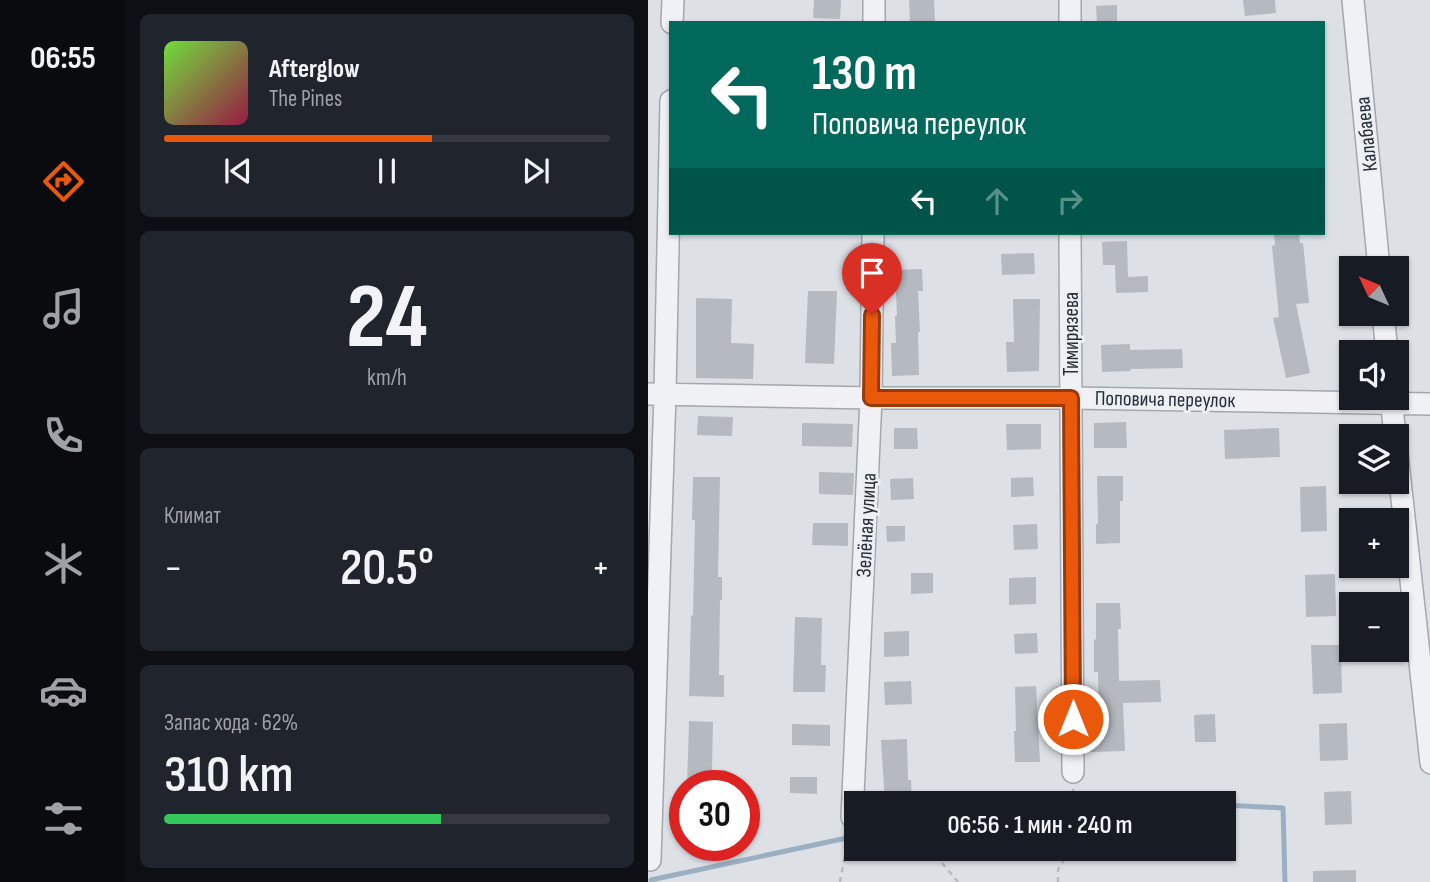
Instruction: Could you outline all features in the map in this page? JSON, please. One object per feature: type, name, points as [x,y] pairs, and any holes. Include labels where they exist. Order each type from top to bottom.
[{"type":"street","points":[[672,21],[673,0]]},
{"type":"street","points":[[874,0],[874,21]]},
{"type":"street","points":[[1070,0],[1070,21]]},
{"type":"street","name":"Калабаева","points":[[1353,0],[1377,256]]},
{"type":"street","points":[[650,860],[656,393],[669,140]]},
{"type":"street","name":"Зелёная улица","points":[[853,791],[871,398],[873,235]]},
{"type":"street","name":"Тимирязева","points":[[1070,235],[1073,772]]},
{"type":"street","name":"Поповича переулок","points":[[656,393],[871,398],[1339,400]]},
{"type":"street","name":"Поповича переулок","points":[[1409,402],[1430,404]]},
{"type":"street","points":[[1401,494],[1430,763]]},
{"type":"path","points":[[840,882],[844,860]]},
{"type":"path","points":[[1058,882],[1058,870],[1063,861]]},
{"type":"path","points":[[941,863],[958,882]]},
{"type":"building","points":[[814,0],[841,0],[840,19],[813,18]]},
{"type":"building","points":[[909,0],[934,0],[935,21],[910,21]]},
{"type":"building","points":[[1243,0],[1275,0],[1276,13],[1245,16]]},
{"type":"building","points":[[1117,5],[1117,21],[1097,21],[1096,6]]},
{"type":"building","points":[[1274,235],[1299,235],[1300,243],[1303,243],[1309,303],[1296,304],[1310,373],[1286,378],[1273,318],[1279,317],[1272,246],[1275,245]]},
{"type":"building","points":[[1127,241],[1128,277],[1148,276],[1148,292],[1116,293],[1115,265],[1103,265],[1102,242]]},
{"type":"building","points":[[1034,253],[1035,274],[1002,275],[1001,254]]},
{"type":"building","points":[[922,269],[923,291],[918,291],[919,375],[892,376],[891,343],[896,343],[897,315],[895,270]]},
{"type":"building","points":[[808,291],[837,291],[834,364],[805,363]]},
{"type":"building","points":[[696,298],[732,299],[731,343],[754,344],[753,379],[696,378]]},
{"type":"building","points":[[1013,299],[1040,299],[1039,371],[1007,372],[1006,342],[1014,342]]},
{"type":"building","points":[[1130,344],[1130,350],[1182,349],[1183,368],[1102,372],[1101,345]]},
{"type":"building","points":[[698,416],[733,417],[732,436],[697,435]]},
{"type":"building","points":[[1126,422],[1127,448],[1094,448],[1094,423]]},
{"type":"building","points":[[802,423],[853,424],[852,447],[802,446]]},
{"type":"building","points":[[1006,424],[1041,424],[1041,449],[1007,450]]},
{"type":"building","points":[[894,428],[917,428],[918,449],[894,449]]},
{"type":"building","points":[[1279,428],[1280,457],[1225,459],[1224,430]]},
{"type":"building","points":[[819,472],[854,473],[853,495],[819,494]]},
{"type":"building","points":[[1097,476],[1123,476],[1120,543],[1096,544]]},
{"type":"building","points":[[693,477],[720,477],[718,577],[722,577],[722,600],[719,675],[724,675],[724,697],[689,696],[695,520],[692,520]]},
{"type":"building","points":[[1033,477],[1034,496],[1011,497],[1011,478]]},
{"type":"building","points":[[913,478],[914,499],[891,500],[890,479]]},
{"type":"building","points":[[1326,486],[1327,531],[1301,532],[1300,487]]},
{"type":"building","points":[[813,523],[848,523],[848,546],[812,545]]},
{"type":"building","points":[[1037,524],[1038,549],[1014,550],[1013,525]]},
{"type":"building","points":[[886,526],[905,526],[905,541],[887,542]]},
{"type":"building","points":[[911,573],[933,573],[933,593],[911,594]]},
{"type":"building","points":[[1335,574],[1336,616],[1306,617],[1305,575]]},
{"type":"building","points":[[1036,577],[1036,604],[1009,605],[1009,578]]},
{"type":"building","points":[[1096,603],[1120,603],[1119,681],[1160,680],[1161,702],[1123,703],[1125,751],[1091,752],[1091,725],[1099,725],[1098,672],[1094,672]]},
{"type":"building","points":[[795,617],[822,618],[821,665],[826,665],[825,692],[793,692]]},
{"type":"building","points":[[909,631],[909,656],[884,657],[884,632]]},
{"type":"building","points":[[1037,633],[1038,653],[1015,654],[1014,634]]},
{"type":"building","points":[[1311,645],[1339,645],[1342,693],[1313,694]]},
{"type":"building","points":[[911,681],[912,704],[885,705],[884,682]]},
{"type":"building","points":[[1036,686],[1040,762],[1015,762],[1015,687]]},
{"type":"building","points":[[1215,714],[1216,742],[1195,742],[1194,715]]},
{"type":"building","points":[[689,721],[713,722],[712,770],[687,770]]},
{"type":"building","points":[[1347,723],[1348,760],[1320,761],[1319,724]]},
{"type":"building","points":[[792,724],[830,725],[830,746],[792,745]]},
{"type":"building","points":[[907,739],[908,780],[911,780],[911,791],[884,791],[881,740]]},
{"type":"building","points":[[790,777],[817,777],[817,794],[790,793]]},
{"type":"building","points":[[1351,791],[1352,824],[1325,825],[1324,792]]},
{"type":"building","points":[[1356,870],[1356,882],[1313,882],[1313,871]]},
{"type":"waterway","points":[[1236,806],[1283,808],[1285,882]]},
{"type":"waterway","points":[[651,882],[844,839]]},
{"type":"route","points":[[872,315],[871,398],[1071,398],[1073,719]]}]
